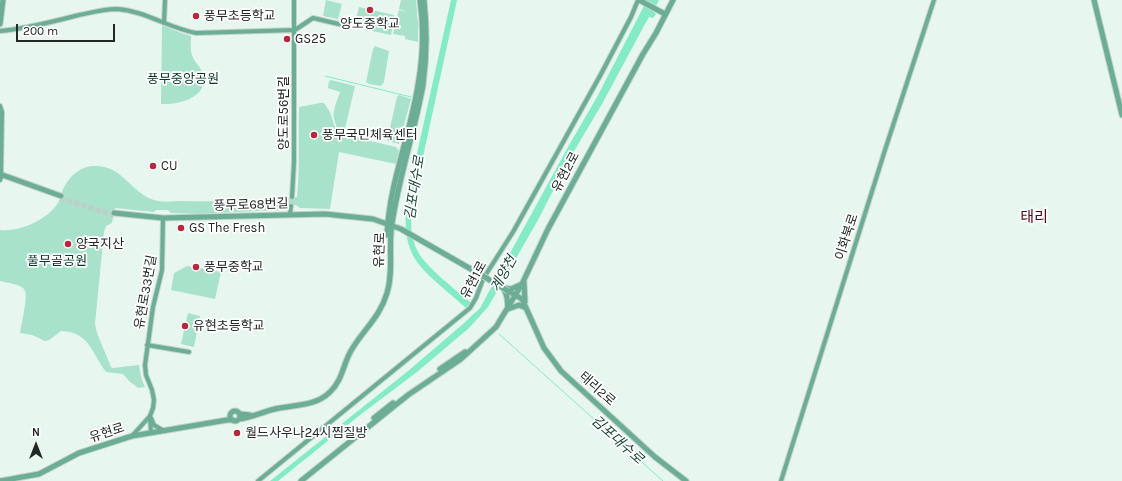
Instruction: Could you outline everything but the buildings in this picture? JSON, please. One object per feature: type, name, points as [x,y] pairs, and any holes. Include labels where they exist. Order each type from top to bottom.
[{"type":"street","points":[[0,24],[3,0]]},
{"type":"street","points":[[164,22],[165,0]]},
{"type":"street","name":"양도로56번길","points":[[292,197],[294,175],[296,18],[294,0]]},
{"type":"street","name":"유현로","points":[[0,481],[39,474],[80,454],[132,436],[237,418],[253,417],[270,410],[314,402],[323,398],[334,388],[352,349],[373,322],[385,299],[389,284],[390,224],[396,179],[418,86],[423,45],[420,0]]},
{"type":"street","name":"유현로","points":[[390,224],[423,83],[426,38],[424,0]]},
{"type":"street","points":[[638,0],[664,13]]},
{"type":"street","name":"유현1로","points":[[258,481],[465,312],[474,303],[483,279],[508,241],[586,101],[625,28],[638,0]]},
{"type":"street","points":[[643,0],[664,13]]},
{"type":"street","name":"유현2로","points":[[301,481],[408,395],[461,359],[490,334],[501,320],[523,282],[548,228],[664,13],[673,0]]},
{"type":"street","name":"이화북로","points":[[780,481],[934,0]]},
{"type":"street","points":[[1094,0],[1122,115]]},
{"type":"street","points":[[0,31],[107,9],[135,12],[185,31],[201,34],[295,30],[313,18],[343,24]]},
{"type":"street","points":[[0,106],[2,112],[0,177],[60,197]]},
{"type":"street","points":[[290,214],[291,206]]},
{"type":"street","name":"풍무로68번길","points":[[114,214],[163,219],[197,220],[273,216],[325,216],[390,224]]},
{"type":"street","name":"풍무로68번길","points":[[163,219],[325,214],[354,216],[379,220],[401,229],[516,295]]},
{"type":"street","name":"유현로33번길","points":[[151,433],[150,416],[154,400],[145,370],[147,344],[153,307],[162,270],[163,219]]},
{"type":"street","points":[[523,282],[526,306],[519,305],[508,309],[507,290],[523,282]]},
{"type":"street","name":"태리2로","points":[[516,295],[522,299],[544,348],[561,371],[655,457],[686,481]]},
{"type":"street","name":"유현로33번길","points":[[147,344],[189,352]]},
{"type":"street","name":"유현2로","points":[[296,481],[402,395],[458,356],[472,349]]},
{"type":"street","points":[[225,421],[234,411],[238,412],[237,418],[231,418],[231,415]]},
{"type":"street","points":[[132,436],[150,416],[154,425],[165,431]]},
{"type":"street","points":[[0,476],[12,478]]},
{"type":"green space","points":[[326,0],[342,4],[338,19],[323,16]]},
{"type":"green space","points":[[401,0],[416,0],[418,42],[405,39],[405,36],[393,34],[399,10],[407,12],[399,9]]},
{"type":"green space","points":[[359,7],[394,15],[393,18],[395,19],[391,35],[354,27]]},
{"type":"green space","name":"풍무중앙공원","points":[[162,25],[191,36],[192,55],[203,74],[204,82],[197,94],[191,98],[176,103],[161,104]]},
{"type":"green space","points":[[375,46],[389,51],[384,82],[381,86],[366,82],[373,49]]},
{"type":"green space","points":[[331,80],[355,86],[344,133],[339,130],[334,121],[334,111],[340,92],[328,88],[329,81]]},
{"type":"green space","points":[[399,95],[411,99],[399,144],[387,141],[397,97]]},
{"type":"green space","name":"풀무골공원","points":[[324,103],[330,112],[337,133],[396,147],[399,151],[396,164],[339,152],[330,209],[300,208],[296,205],[285,206],[280,210],[197,214],[171,213],[168,210],[156,210],[154,212],[115,208],[112,223],[106,226],[104,232],[95,324],[97,333],[111,367],[139,365],[141,377],[145,387],[138,388],[123,374],[106,372],[89,345],[78,335],[71,332],[61,331],[49,340],[45,341],[32,335],[20,333],[26,297],[22,287],[0,281],[0,230],[24,227],[40,220],[58,203],[64,187],[70,178],[78,171],[93,166],[111,169],[138,191],[154,200],[160,201],[210,201],[297,197],[299,163],[299,107]]},
{"type":"green space","points":[[187,266],[221,272],[215,299],[171,290],[174,273]]},
{"type":"green space","points":[[188,313],[200,316],[194,347],[181,344]]},
{"type":"water","points":[[451,0],[457,0],[413,203],[411,228],[415,246],[422,258],[442,279],[471,303],[468,308],[466,308],[422,268],[412,253],[406,234],[406,214],[410,185]]},
{"type":"water","name":"계양천","points":[[647,0],[659,0],[653,11],[656,14],[653,18],[649,17],[602,104],[567,163],[538,220],[488,307],[469,328],[417,372],[360,415],[278,481],[270,481],[408,371],[480,308],[597,97]]},
{"type":"waterway","points":[[325,76],[411,97]]},
{"type":"waterway","name":"김포대수로","points":[[499,334],[663,481]]},
{"type":"tunnel","points":[[291,206],[292,197]]},
{"type":"tunnel","points":[[60,198],[114,215]]},
{"type":"place","name":"양도중학교","points":[[370,10]]},
{"type":"place","name":"풍무초등학교","points":[[196,16]]},
{"type":"place","name":"GS25","points":[[287,39]]},
{"type":"place","name":"풍무국민체육센터","points":[[314,135]]},
{"type":"place","name":"CU","points":[[153,166]]},
{"type":"place","name":"GS The Fresh","points":[[181,228]]},
{"type":"place","name":"양국지산","points":[[68,244]]},
{"type":"place","name":"풍무중학교","points":[[196,267]]},
{"type":"place","name":"유현초등학교","points":[[185,326]]},
{"type":"place","name":"월드사우나24시찜질방","points":[[237,433]]},
{"type":"district","name":"태리","points":[[1034,218]]}]
